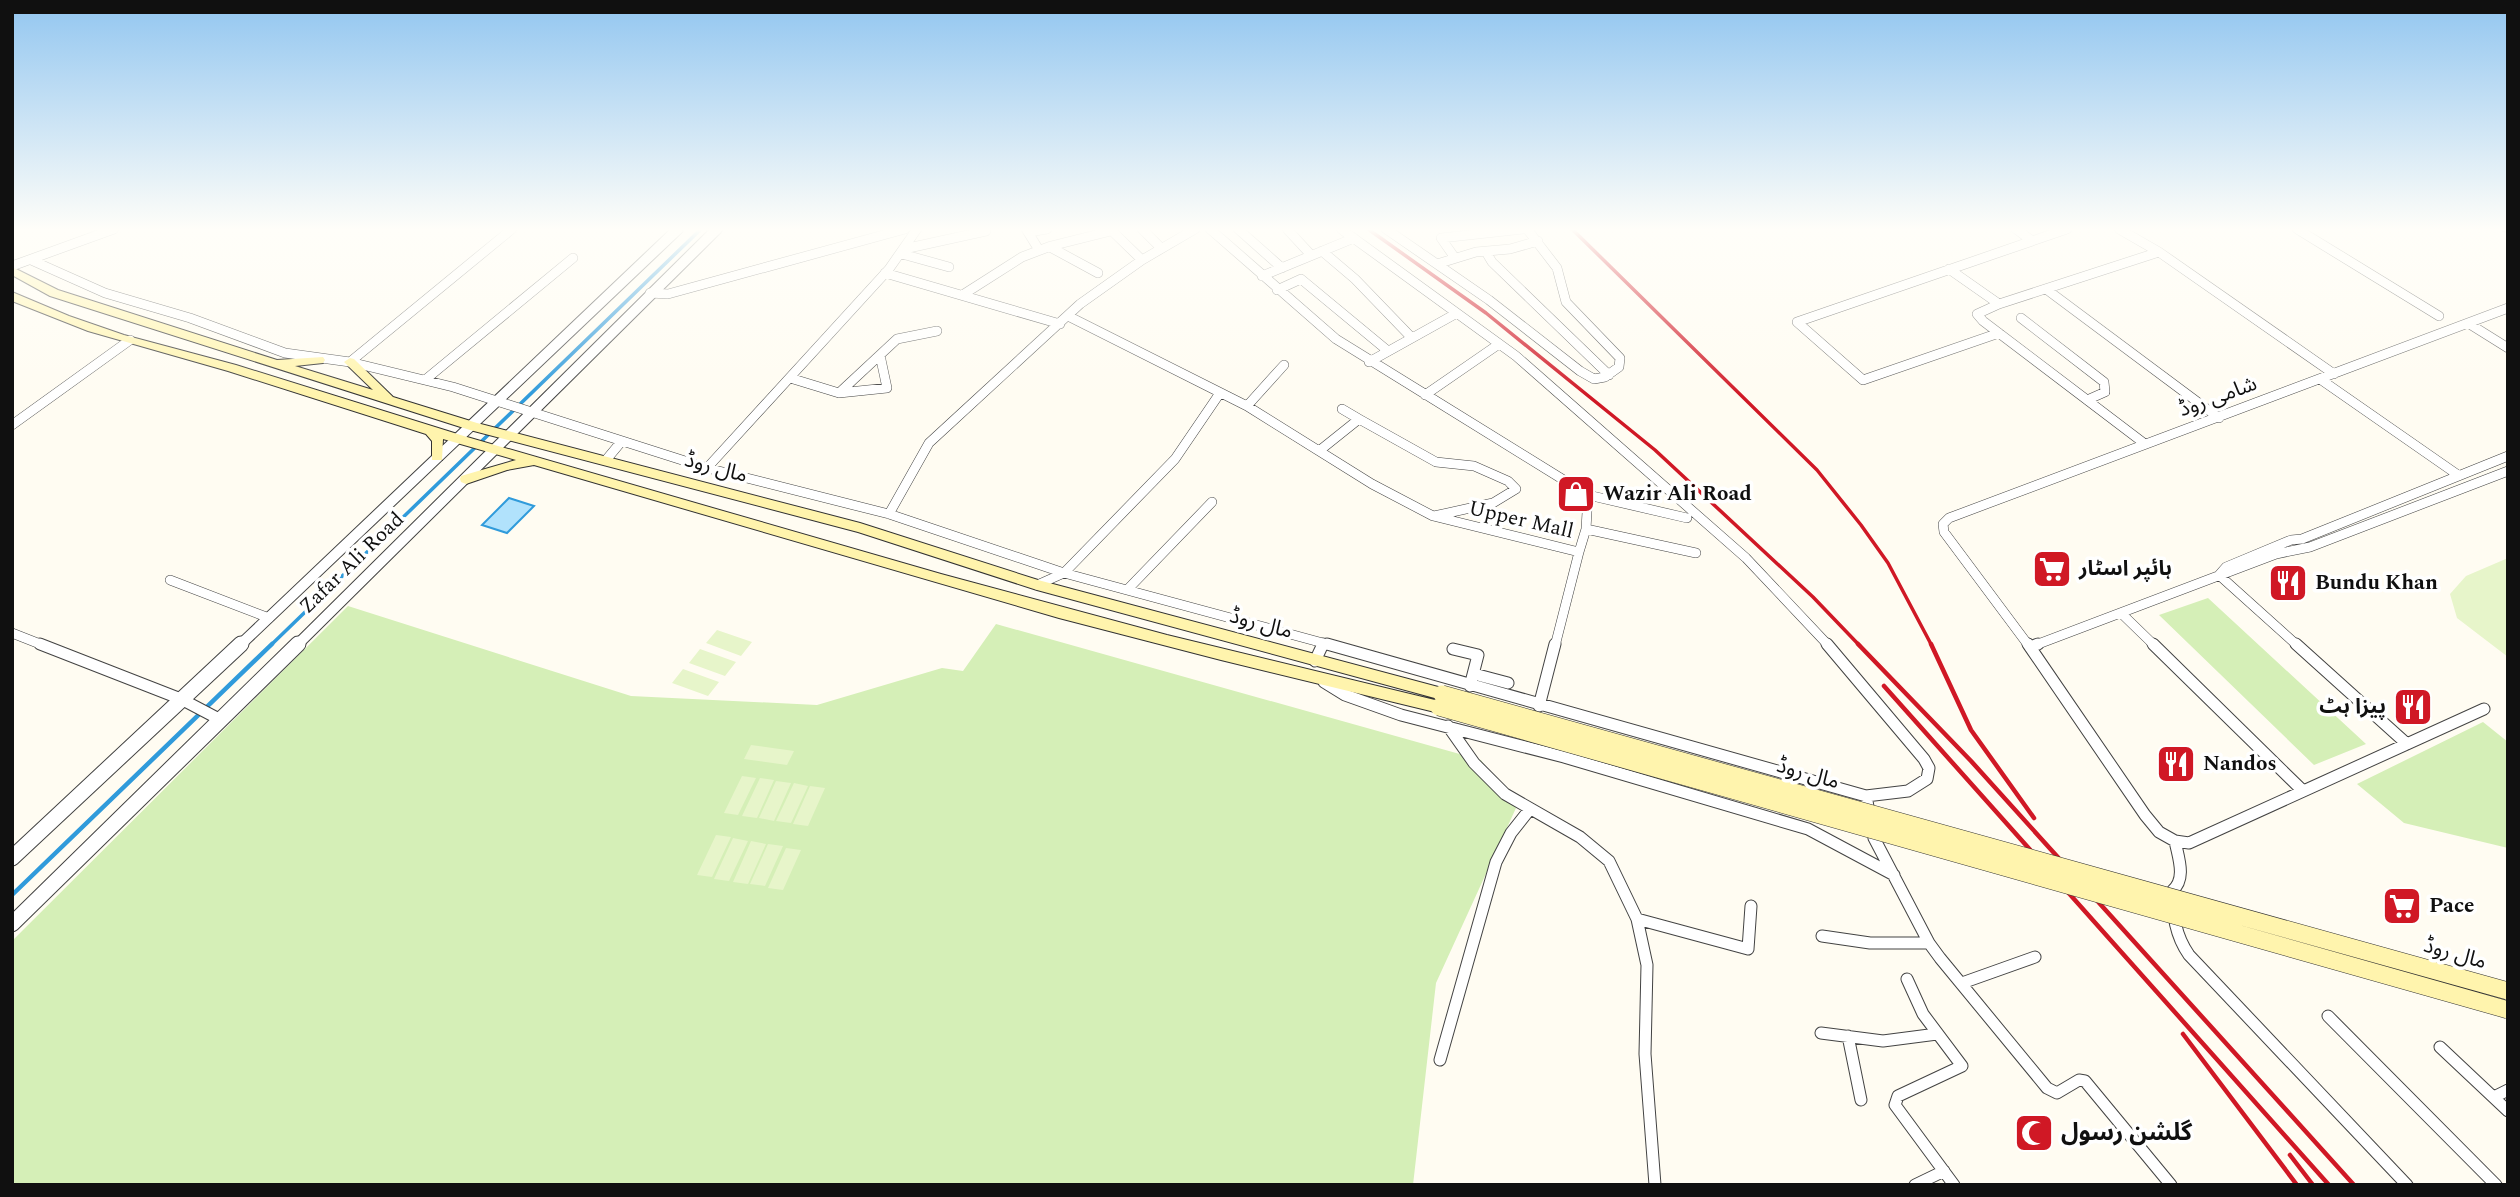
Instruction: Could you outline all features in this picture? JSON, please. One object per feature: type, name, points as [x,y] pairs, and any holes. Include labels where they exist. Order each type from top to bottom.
[{"type":"main road","name":"مال روڈ","points":[[40,285],[54,293],[471,426],[860,528],[1037,586],[1315,661],[2508,1010]]},
{"type":"main road","name":"مال روڈ","points":[[12,296],[35,308],[130,340],[234,369],[458,440],[1008,598],[1320,679],[1441,700],[2508,990]]},
{"type":"main road","points":[[272,364],[319,360]]},
{"type":"main road","points":[[350,362],[388,398]]},
{"type":"main road","points":[[431,431],[438,441],[437,457]]},
{"type":"main road","points":[[466,479],[506,466],[538,463]]},
{"type":"street","points":[[87,285],[105,293],[190,318],[285,353],[319,360],[350,362],[425,380],[707,468],[889,514],[1064,573],[1866,796],[1908,791],[1927,779],[1929,768],[1924,760],[1818,633],[1746,558],[1525,364],[1418,285]]},
{"type":"street","points":[[350,362],[444,285]]},
{"type":"street","points":[[425,380],[540,285]]},
{"type":"street","name":"Zafar Ali Road","points":[[12,858],[186,702],[269,618],[620,285]]},
{"type":"street","name":"Zafar Ali Road","points":[[12,924],[214,717],[466,479],[491,449],[659,285]]},
{"type":"street","points":[[650,293],[668,294],[701,285]]},
{"type":"street","points":[[707,468],[874,285]]},
{"type":"street","points":[[930,285],[1060,324]]},
{"type":"street","points":[[964,294],[978,285]]},
{"type":"street","points":[[889,514],[929,443],[1068,316],[1109,285]]},
{"type":"street","name":"Upper Mall","points":[[1068,316],[1247,406],[1372,484],[1433,516],[1579,552],[1587,530],[1588,495],[1369,362],[1336,339],[1271,285]]},
{"type":"street","points":[[1277,290],[1288,285]]},
{"type":"street","points":[[1308,285],[1388,351]]},
{"type":"street","points":[[1361,285],[1411,337]]},
{"type":"street","points":[[1465,285],[1580,371],[1594,379],[1609,375],[1619,367],[1620,358],[1566,302],[1561,285]]},
{"type":"street","points":[[1516,285],[1609,375]]},
{"type":"street","points":[[1904,285],[1797,322],[1863,380],[1999,333]]},
{"type":"street","points":[[1972,285],[1999,304]]},
{"type":"street","points":[[2059,285],[1977,314],[2145,444]]},
{"type":"street","points":[[2206,285],[2333,374]]},
{"type":"street","points":[[2388,285],[2439,316]]},
{"type":"street","points":[[2046,289],[2219,418]]},
{"type":"street","name":"شامی روڈ","points":[[2030,647],[1944,532],[1943,524],[1949,518],[2508,308]]},
{"type":"street","points":[[1369,362],[1457,313]]},
{"type":"street","points":[[2021,318],[2104,382],[2105,392],[2087,400]]},
{"type":"street","points":[[2468,323],[2508,348]]},
{"type":"street","points":[[839,393],[897,339],[937,331]]},
{"type":"street","points":[[12,425],[130,340]]},
{"type":"street","points":[[1425,395],[1499,344]]},
{"type":"street","points":[[790,378],[839,393],[887,388],[880,355]]},
{"type":"street","points":[[1247,406],[1284,365]]},
{"type":"street","points":[[2319,379],[2458,475]]},
{"type":"street","points":[[1037,586],[1064,573],[1175,459],[1220,393]]},
{"type":"street","points":[[1342,409],[1436,462],[1474,466],[1508,481],[1516,489],[1493,503],[1433,516]]},
{"type":"street","points":[[1319,451],[1359,419]]},
{"type":"street","points":[[606,460],[621,442]]},
{"type":"street","points":[[2220,575],[2226,567],[2261,552],[2291,540],[2302,539],[2508,456]]},
{"type":"street","points":[[2484,709],[2189,842],[2175,841],[2159,832],[2145,815],[2030,647],[2298,547],[2310,547],[2508,471]]},
{"type":"street","points":[[2428,487],[2441,496]]},
{"type":"street","points":[[1588,495],[1686,518]]},
{"type":"street","points":[[1128,589],[1212,502]]},
{"type":"street","points":[[1587,530],[1696,553]]},
{"type":"street","points":[[1539,706],[1579,552]]},
{"type":"street","points":[[1064,573],[1067,593]]},
{"type":"street","points":[[2220,575],[2407,744]]},
{"type":"street","points":[[170,580],[269,618]]},
{"type":"street","points":[[2121,613],[2304,791]]},
{"type":"street","points":[[12,632],[186,702],[214,717]]},
{"type":"street","points":[[1315,661],[1323,643]]},
{"type":"street","points":[[1453,649],[1478,655],[1471,686]]},
{"type":"street","points":[[1474,674],[1508,683]]},
{"type":"street","points":[[1320,679],[1345,695],[1366,704],[1717,800],[1808,829],[1894,875]]},
{"type":"street","points":[[1448,726],[1474,763],[1505,794],[1580,837],[1609,861],[1637,919],[1647,965],[1645,1054],[1655,1185]]},
{"type":"street","points":[[1866,796],[1874,838],[1929,943],[2047,1088],[2057,1093],[2080,1080],[2085,1081],[2171,1185]]},
{"type":"street","points":[[1440,1060],[1496,862],[1511,833],[1530,809]]},
{"type":"street","points":[[2175,841],[2180,881],[2172,891],[2173,916],[2175,932],[2183,947],[2207,976],[2407,1185]]},
{"type":"street","points":[[1637,919],[1748,949],[1751,906]]},
{"type":"street","points":[[1822,936],[1870,943],[1929,943]]},
{"type":"street","points":[[1962,983],[2035,957]]},
{"type":"street","points":[[1907,979],[1923,1014],[1962,1063],[1961,1068],[1898,1096],[1895,1105],[1954,1185]]},
{"type":"street","points":[[2329,1016],[2496,1185]]},
{"type":"street","points":[[1821,1033],[1883,1041],[1937,1034]]},
{"type":"street","points":[[1848,1036],[1861,1100]]},
{"type":"street","points":[[2440,1047],[2508,1111]]},
{"type":"street","points":[[2494,1097],[2508,1090]]},
{"type":"street","points":[[1915,1185],[1944,1171]]},
{"type":"green space","points":[[2508,558],[2508,657],[2457,618],[2450,594],[2466,576]]},
{"type":"green space","points":[[2208,598],[2366,744],[2314,765],[2159,615]]},
{"type":"green space","points":[[348,606],[631,696],[817,705],[942,668],[963,671],[996,624],[1481,760],[1516,808],[1436,983],[1413,1185],[12,1185],[12,941]]},
{"type":"green space","points":[[717,630],[752,642],[741,656],[706,643]]},
{"type":"green space","points":[[700,649],[736,662],[725,676],[689,663]]},
{"type":"green space","points":[[683,669],[719,682],[708,696],[672,683]]},
{"type":"green space","points":[[2483,722],[2508,742],[2508,848],[2404,823],[2357,784]]},
{"type":"green space","points":[[751,745],[794,751],[787,765],[744,759]]},
{"type":"green space","points":[[742,776],[756,778],[738,815],[724,813]]},
{"type":"green space","points":[[760,778],[774,780],[757,818],[742,816]]},
{"type":"green space","points":[[776,781],[791,783],[774,821],[759,818]]},
{"type":"green space","points":[[794,783],[808,786],[791,823],[776,821]]},
{"type":"green space","points":[[810,786],[825,788],[808,826],[793,824]]},
{"type":"green space","points":[[716,835],[731,837],[712,877],[697,875]]},
{"type":"green space","points":[[733,838],[748,841],[729,881],[714,879]]},
{"type":"green space","points":[[751,841],[766,844],[748,884],[733,882]]},
{"type":"green space","points":[[768,844],[783,846],[765,886],[750,884]]},
{"type":"green space","points":[[786,848],[801,850],[783,890],[768,888]]},
{"type":"water","points":[[509,498],[534,506],[507,533],[482,525]]},
{"type":"waterway","points":[[270,646],[643,285]]},
{"type":"waterway","points":[[12,895],[272,644]]},
{"type":"railway","points":[[1446,285],[1486,313],[1655,450],[1813,597],[1860,646]]},
{"type":"railway","points":[[1629,285],[1817,470],[1888,563],[1931,645]]},
{"type":"railway","points":[[1858,644],[1971,761],[2354,1185]]},
{"type":"railway","points":[[1931,645],[1971,730],[2034,818]]},
{"type":"railway","points":[[1884,686],[2329,1185]]},
{"type":"railway","points":[[2183,1034],[2297,1185]]},
{"type":"railway","points":[[2290,1155],[2313,1185]]},
{"type":"place","name":"Wazir Ali Road","points":[[1576,494]]},
{"type":"place","name":"ہائپر اسٹار","points":[[2052,569]]},
{"type":"place","name":"Bundu Khan","points":[[2288,583]]},
{"type":"place","name":"پیزا ہٹ","points":[[2413,707]]},
{"type":"place","name":"Nandos","points":[[2176,764]]},
{"type":"place","name":"Pace","points":[[2402,906]]},
{"type":"place","name":"گلشن رسول","points":[[2034,1133]]}]
